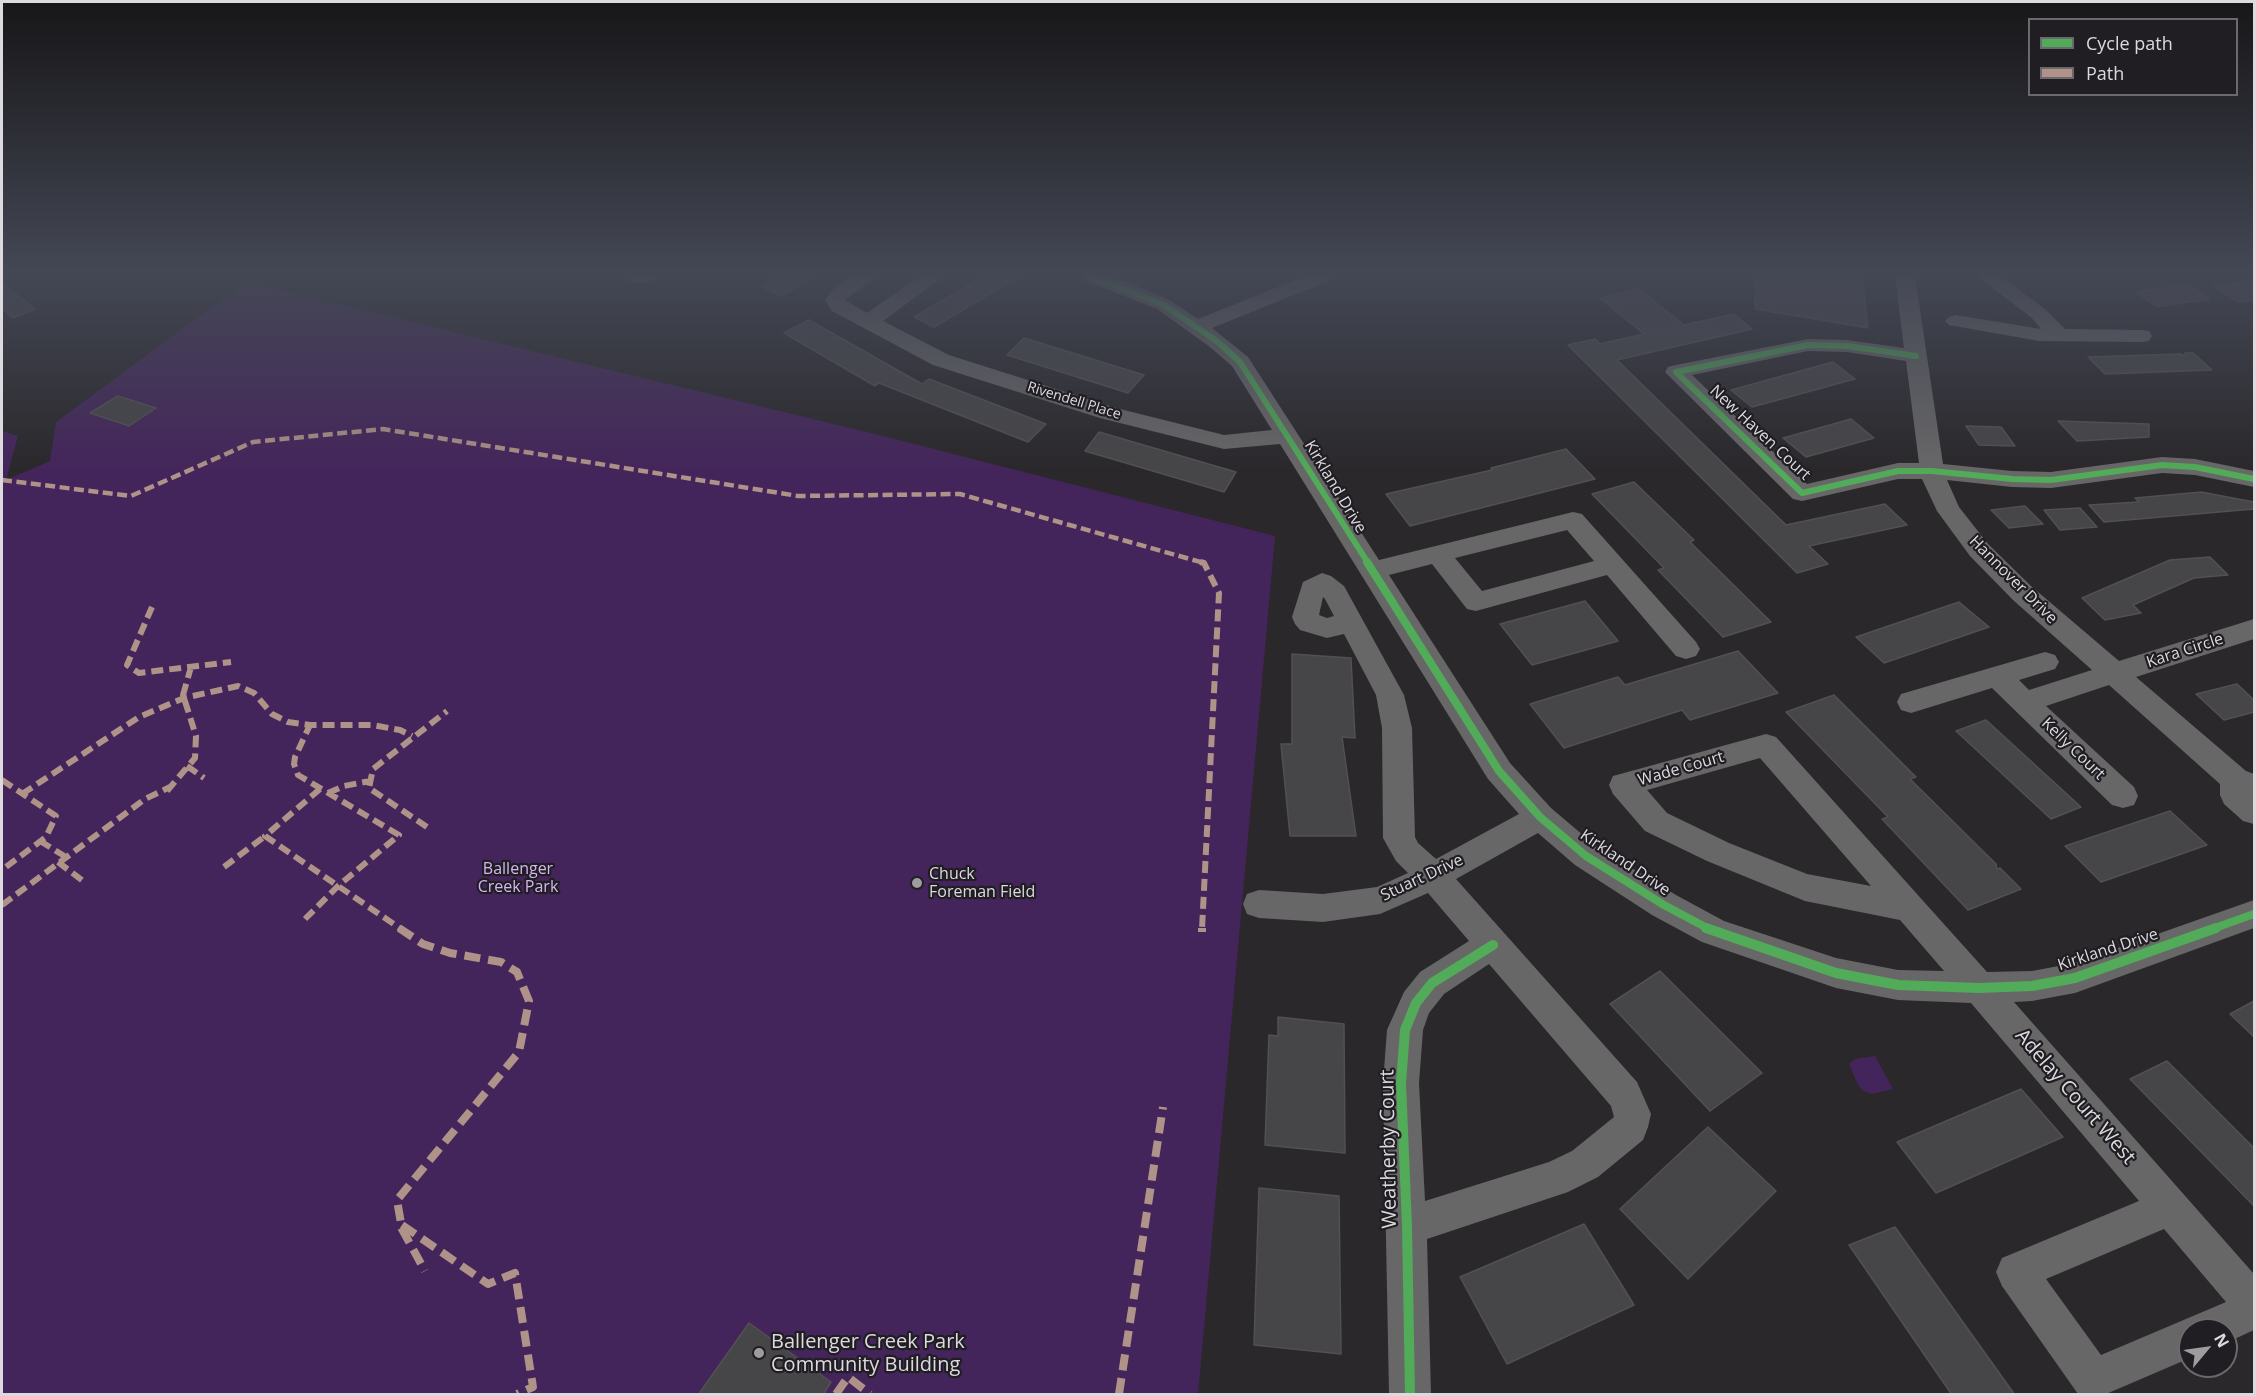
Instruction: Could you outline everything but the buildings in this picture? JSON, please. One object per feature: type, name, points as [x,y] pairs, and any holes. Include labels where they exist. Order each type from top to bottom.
[{"type":"street","name":"Rivendell Place","points":[[905,341],[941,360],[1108,412],[1224,442],[1258,441],[1289,436]]},
{"type":"street","name":"Kirkland Drive","points":[[1216,341],[1240,362],[1289,436],[1370,571],[1499,771],[1540,817],[1586,856],[1625,882],[1714,932],[1836,973],[1899,986],[1978,988],[2032,986],[2075,978],[2254,914]]},
{"type":"street","name":"Hannover Drive","points":[[1914,341],[1932,471],[1937,489],[1949,511],[1979,550],[2022,593],[2245,782],[2235,795],[2254,812]]},
{"type":"street","name":"New Haven Court","points":[[1916,356],[1847,346],[1808,345],[1676,372],[1803,493],[1898,471],[1932,471]]},
{"type":"street","points":[[1932,471],[2012,479],[2051,480],[2162,465],[2214,470],[2254,478]]},
{"type":"street","points":[[1370,571],[1573,520],[1686,649]]},
{"type":"street","points":[[1438,554],[1476,602],[1612,565]]},
{"type":"street","name":"Weatherby Court","points":[[1349,621],[1390,695],[1397,728],[1399,838],[1407,852],[1433,876],[1624,1094],[1633,1114],[1630,1127],[1585,1164],[1555,1179],[1407,1226]]},
{"type":"street","name":"Kara Circle","points":[[2115,674],[2254,629]]},
{"type":"street","points":[[1911,702],[2045,662]]},
{"type":"street","name":"Kelly Court","points":[[2024,702],[2115,674]]},
{"type":"street","name":"Kelly Court","points":[[1997,676],[2123,796]]},
{"type":"street","name":"Wade Court","points":[[1910,908],[1805,887],[1718,852],[1656,822],[1624,785],[1766,745],[1910,908],[1978,988]]},
{"type":"street","name":"Stuart Drive","points":[[1259,904],[1323,908],[1380,900],[1433,876],[1540,817]]},
{"type":"street","name":"Weatherby Court","points":[[1410,1395],[1407,1226],[1401,1083],[1405,1030],[1416,1003],[1432,983],[1492,945]]},
{"type":"street","name":"Adelay Court West","points":[[1978,988],[2254,1304]]},
{"type":"street","points":[[2170,1207],[2016,1272],[2094,1378],[2178,1342]]},
{"type":"street","points":[[2235,1318],[2254,1310]]},
{"type":"green space","name":"Ballenger Creek Park","points":[[166,341],[491,341],[871,433],[1275,536],[1198,1394],[2,1394],[2,431],[18,436],[6,480],[50,461],[56,422]]},
{"type":"green space","points":[[1875,1056],[1893,1089],[1872,1094],[1864,1091],[1858,1085],[1849,1064],[1855,1059]]},
{"type":"marked path","points":[[2,480],[131,496],[253,442],[383,429],[798,496],[960,494],[1204,563],[1219,593],[1202,932]]},
{"type":"marked path","points":[[152,607],[127,665],[139,673],[231,662]]},
{"type":"marked path","points":[[167,791],[195,758],[196,736],[183,695],[191,667]]},
{"type":"marked path","points":[[22,794],[139,717],[184,698],[238,686],[254,693],[272,714],[288,722],[310,725],[372,725],[400,730],[412,736]]},
{"type":"marked path","points":[[427,827],[369,788],[373,769],[447,711]]},
{"type":"marked path","points":[[305,919],[338,886],[399,835],[298,775],[294,764],[295,757],[310,725]]},
{"type":"marked path","points":[[187,766],[204,778]]},
{"type":"marked path","points":[[2,780],[56,816],[46,837],[2,870]]},
{"type":"marked path","points":[[328,793],[344,786],[370,781]]},
{"type":"marked path","points":[[2,905],[145,799],[170,787]]},
{"type":"marked path","points":[[320,789],[265,836],[423,944],[450,953],[501,962],[517,972],[529,1001],[519,1052],[397,1200],[402,1229],[425,1271]]},
{"type":"marked path","points":[[224,867],[265,836]]},
{"type":"marked path","points":[[40,841],[66,857]]},
{"type":"marked path","points":[[58,862],[83,881]]},
{"type":"marked path","points":[[1119,1394],[1163,1107]]},
{"type":"marked path","points":[[402,1225],[488,1284],[515,1273],[533,1387],[517,1394]]},
{"type":"marked path","points":[[836,1394],[848,1377],[870,1394]]},
{"type":"cycle path","points":[[1217,341],[1240,362],[1499,771],[1540,817],[1586,856],[1664,905],[1714,932],[1836,973],[1898,985],[1979,988],[2032,986],[2075,978],[2254,914]]},
{"type":"cycle path","points":[[1916,356],[1847,346],[1808,345],[1676,372],[1802,493],[1898,471],[1932,471],[2012,479],[2051,480],[2162,465],[2195,467],[2254,479]]},
{"type":"cycle path","points":[[1410,1394],[1407,1226],[1401,1083],[1405,1030],[1416,1003],[1432,983],[1493,945]]},
{"type":"place","name":"Chuck Foreman Field","points":[[917,883]]},
{"type":"place","name":"Ballenger Creek Park Community Building","points":[[759,1353]]}]
